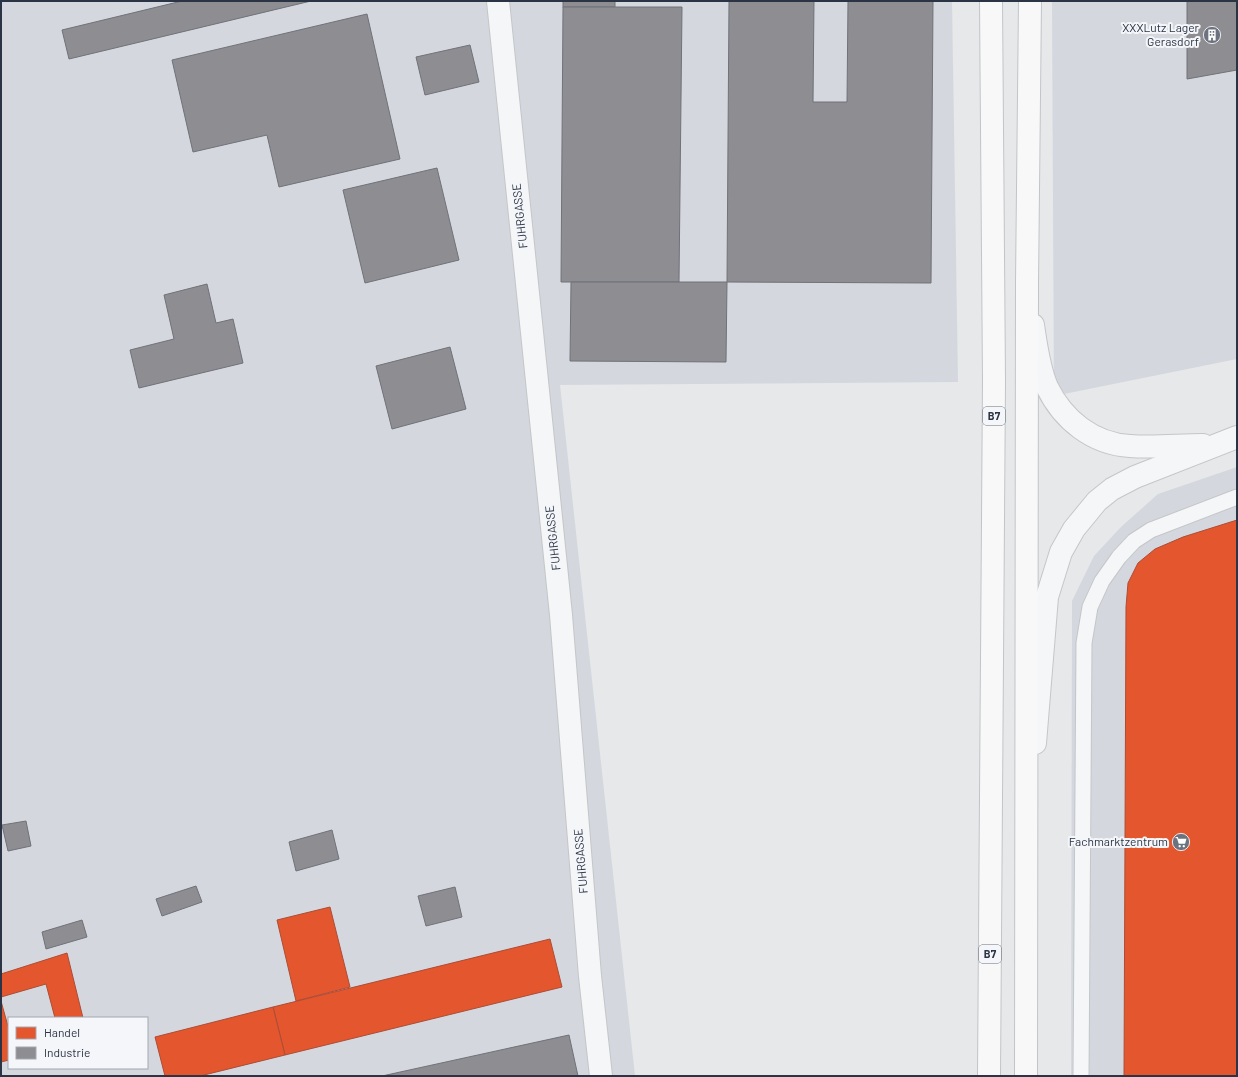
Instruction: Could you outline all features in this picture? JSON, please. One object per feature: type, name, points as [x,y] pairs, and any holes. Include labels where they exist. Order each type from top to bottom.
[{"type":"main road","name":"B7","points":[[989,1076],[994,389],[991,1]]},
{"type":"main road","points":[[1026,1076],[1027,284],[1030,1]]},
{"type":"street","name":"FUHRGASSE","points":[[498,1],[562,615],[590,976],[601,1076]]},
{"type":"street","points":[[1027,284],[1037,353],[1046,386],[1057,405],[1071,421],[1086,432],[1108,443],[1130,446],[1216,444]]},
{"type":"street","points":[[1027,840],[1047,597],[1061,552],[1074,529],[1097,501],[1112,489],[1135,477],[1237,437]]},
{"type":"lane","points":[[1081,1076],[1084,643],[1090,608],[1102,581],[1119,557],[1134,541],[1151,530],[1237,497]]},
{"type":"shaded area","points":[[1,1],[952,1],[958,382],[560,385],[635,1076],[1,1076]]},
{"type":"shaded area","points":[[1052,1],[1237,1],[1237,359],[1054,396]]},
{"type":"shaded area","name":"Fachmarktzentrum","points":[[1237,467],[1237,1076],[1071,1076],[1072,601],[1094,556],[1121,527],[1158,494]]},
{"type":"building: Handel","name":"Fachmarktzentrum","points":[[1237,520],[1237,1076],[1124,1076],[1126,607],[1128,583],[1138,563],[1155,549],[1183,537]]},
{"type":"building: Handel","points":[[330,907],[350,987],[296,1001],[277,920]]},
{"type":"building: Handel","points":[[550,939],[562,987],[285,1055],[273,1007]]},
{"type":"building: Handel","points":[[67,953],[83,1017],[55,1017],[46,984],[1,997],[1,974]]},
{"type":"building: Handel","points":[[1,1001],[8,1026],[8,1060],[1,1062]]},
{"type":"building: Handel","points":[[273,1007],[285,1055],[200,1076],[165,1076],[155,1037]]},
{"type":"building: Industrie","points":[[182,1],[311,1],[69,59],[62,30]]},
{"type":"building: Industrie","points":[[563,1],[615,1],[615,7],[563,7]]},
{"type":"building: Industrie","points":[[729,1],[814,1],[813,102],[847,102],[848,1],[933,1],[931,283],[727,282]]},
{"type":"building: Industrie","name":"XXXLutz Lager Gerasdorf","points":[[1187,1],[1237,1],[1237,70],[1187,79]]},
{"type":"building: Industrie","points":[[563,7],[682,7],[679,282],[561,282]]},
{"type":"building: Industrie","points":[[367,14],[400,159],[279,187],[267,135],[193,152],[172,60]]},
{"type":"building: Industrie","points":[[470,45],[479,82],[425,95],[416,57]]},
{"type":"building: Industrie","points":[[437,168],[459,260],[365,283],[343,190]]},
{"type":"building: Industrie","points":[[571,282],[727,282],[726,362],[570,361]]},
{"type":"building: Industrie","points":[[207,284],[216,323],[233,319],[243,363],[139,388],[130,350],[174,339],[164,295]]},
{"type":"building: Industrie","points":[[450,347],[466,409],[392,429],[376,366]]},
{"type":"building: Industrie","points":[[26,821],[31,846],[8,851],[2,825]]},
{"type":"building: Industrie","points":[[332,830],[339,859],[296,871],[289,842]]},
{"type":"building: Industrie","points":[[196,886],[202,902],[162,916],[156,899]]},
{"type":"building: Industrie","points":[[455,887],[462,917],[426,926],[418,896]]},
{"type":"building: Industrie","points":[[82,920],[87,937],[46,949],[42,932]]},
{"type":"building: Industrie","points":[[569,1035],[578,1076],[382,1076]]},
{"type":"place","name":"XXXLutz Lager Gerasdorf","points":[[1212,35]]},
{"type":"place","name":"Fachmarktzentrum","points":[[1181,842]]}]
